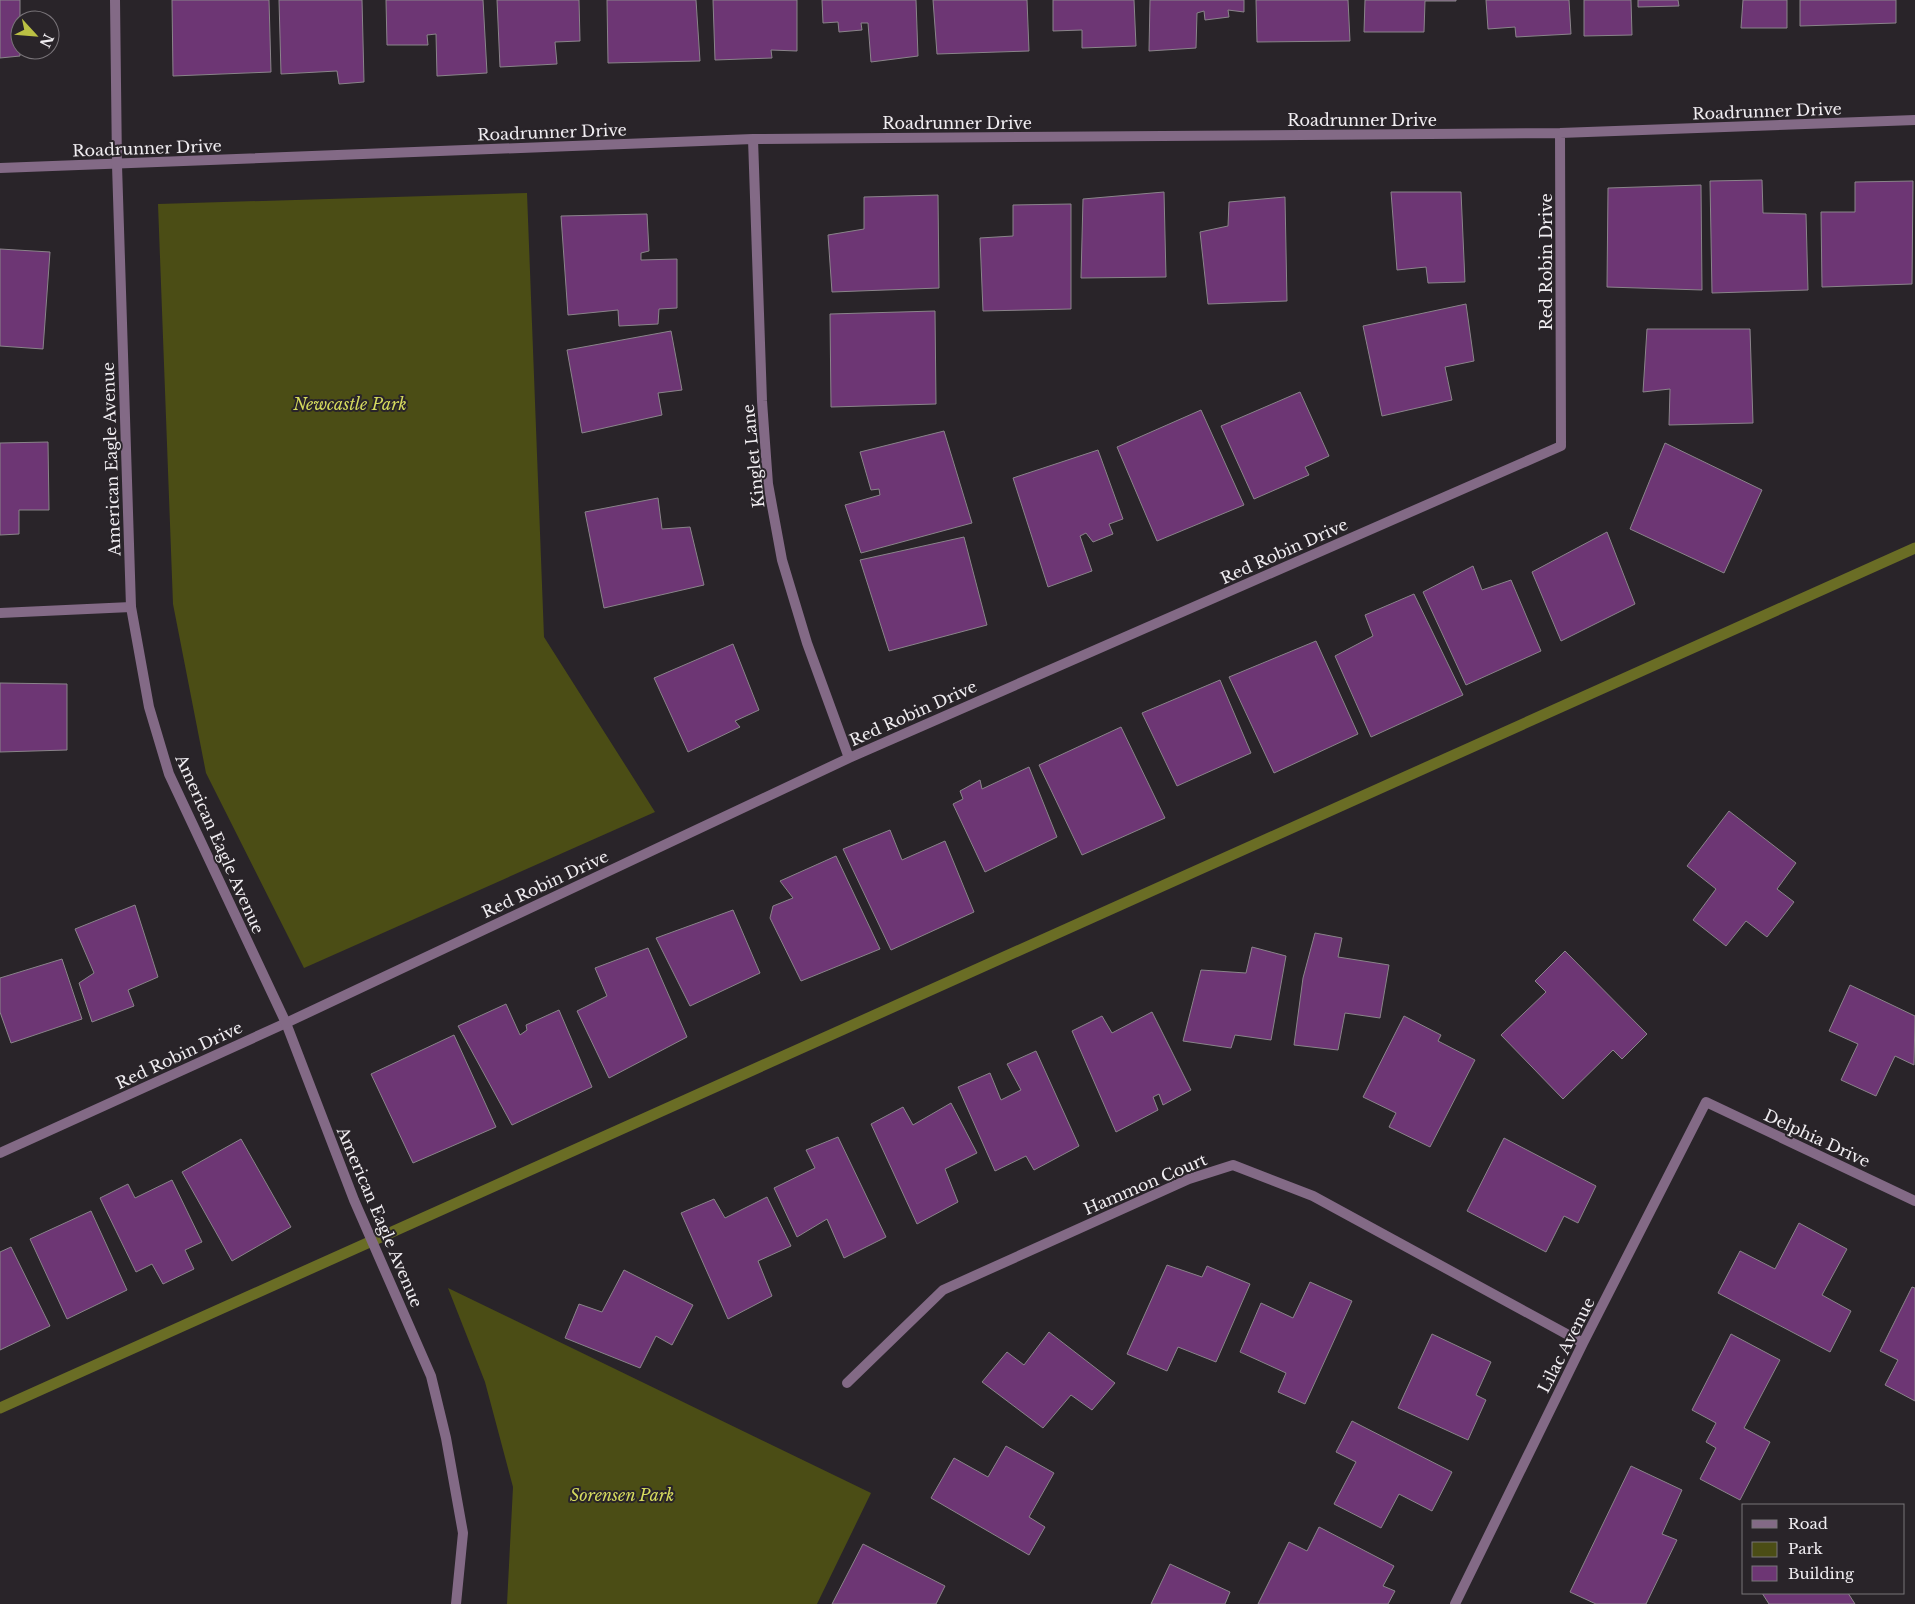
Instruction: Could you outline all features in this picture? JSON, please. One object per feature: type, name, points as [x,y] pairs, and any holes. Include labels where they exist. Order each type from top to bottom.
[{"type":"street","name":"American Eagle Avenue","points":[[115,0],[117,165],[131,607],[150,707],[169,774],[286,1023],[354,1200],[431,1376],[446,1438],[463,1533],[456,1604]]},
{"type":"street","name":"Roadrunner Drive","points":[[0,168],[117,165],[753,139],[1560,133],[1915,120]]},
{"type":"street","name":"Red Robin Drive","points":[[0,1153],[286,1023],[849,758],[1561,446],[1560,133]]},
{"type":"street","name":"Kinglet Lane","points":[[753,139],[762,401],[768,484],[782,560],[807,643],[849,758]]},
{"type":"street","points":[[0,613],[131,607]]},
{"type":"street","name":"Delphia Drive","points":[[1706,1102],[1915,1201]]},
{"type":"street","name":"Lilac Avenue","points":[[1455,1604],[1583,1343],[1706,1102]]},
{"type":"street","name":"Hammon Court","points":[[847,1382],[942,1290],[1189,1179],[1233,1165],[1313,1196],[1583,1343]]},
{"type":"green space","name":"Newcastle Park","points":[[527,193],[544,637],[655,812],[304,968],[206,773],[173,604],[158,204]]},
{"type":"green space","name":"Sorensen Park","points":[[448,1288],[871,1493],[817,1604],[507,1604],[513,1487],[485,1382]]},
{"type":"building","points":[[0,0],[20,0],[20,10],[10,10],[10,57],[0,58]]},
{"type":"building","points":[[172,0],[269,0],[271,72],[173,76]]},
{"type":"building","points":[[279,0],[362,0],[364,82],[339,84],[337,71],[281,74]]},
{"type":"building","points":[[386,0],[483,0],[487,73],[437,76],[436,34],[427,35],[428,45],[387,45]]},
{"type":"building","points":[[497,0],[579,0],[580,41],[555,42],[557,64],[500,67]]},
{"type":"building","points":[[607,0],[696,0],[700,61],[608,63]]},
{"type":"building","points":[[713,0],[797,0],[797,51],[771,50],[772,58],[715,60]]},
{"type":"building","points":[[822,0],[916,0],[918,56],[871,62],[868,23],[861,23],[862,30],[839,32],[838,22],[823,23]]},
{"type":"building","points":[[933,0],[1027,0],[1029,51],[937,54]]},
{"type":"building","points":[[1053,0],[1134,0],[1136,46],[1082,48],[1082,30],[1053,31]]},
{"type":"building","points":[[1150,0],[1244,0],[1244,12],[1228,10],[1229,17],[1205,20],[1204,11],[1197,13],[1196,48],[1149,51]]},
{"type":"building","points":[[1256,0],[1348,0],[1350,41],[1257,42]]},
{"type":"building","points":[[1365,0],[1456,1],[1425,1],[1424,32],[1364,32]]},
{"type":"building","points":[[1486,0],[1569,0],[1571,34],[1516,37],[1515,27],[1488,29]]},
{"type":"building","points":[[1584,0],[1631,0],[1632,35],[1584,36]]},
{"type":"building","points":[[1638,0],[1678,0],[1679,6],[1638,7]]},
{"type":"building","points":[[1743,0],[1787,0],[1787,28],[1741,28]]},
{"type":"building","points":[[1800,0],[1896,0],[1896,23],[1800,26]]},
{"type":"building","points":[[1762,180],[1763,213],[1806,214],[1808,290],[1712,293],[1710,181]]},
{"type":"building","points":[[1913,181],[1912,284],[1822,287],[1821,212],[1855,212],[1855,182]]},
{"type":"building","points":[[1701,185],[1702,290],[1607,287],[1608,188]]},
{"type":"building","points":[[1164,192],[1166,277],[1081,278],[1083,199]]},
{"type":"building","points":[[1391,192],[1461,192],[1465,282],[1428,283],[1426,267],[1397,270]]},
{"type":"building","points":[[938,195],[939,288],[832,292],[828,235],[864,229],[864,197]]},
{"type":"building","points":[[1285,197],[1287,301],[1208,304],[1200,232],[1228,226],[1229,202]]},
{"type":"building","points":[[1071,204],[1071,309],[983,311],[980,238],[1013,236],[1013,205]]},
{"type":"building","points":[[647,214],[649,251],[641,253],[641,260],[677,259],[677,308],[659,309],[658,324],[619,326],[618,310],[568,315],[561,216]]},
{"type":"building","points":[[0,249],[50,252],[43,349],[0,346]]},
{"type":"building","points":[[1466,304],[1474,361],[1445,367],[1452,400],[1382,416],[1363,326]]},
{"type":"building","points":[[935,311],[936,404],[831,407],[830,314]]},
{"type":"building","points":[[1647,329],[1750,329],[1753,423],[1669,425],[1670,389],[1643,392]]},
{"type":"building","points":[[671,331],[682,390],[658,393],[662,415],[582,433],[567,350]]},
{"type":"building","points":[[1300,392],[1329,456],[1305,467],[1309,475],[1254,499],[1221,426]]},
{"type":"building","points":[[1201,410],[1244,505],[1157,541],[1117,447]]},
{"type":"building","points":[[944,431],[972,523],[861,553],[845,505],[880,495],[879,489],[871,490],[860,452]]},
{"type":"building","points":[[48,442],[49,510],[19,510],[19,534],[0,535],[0,443]]},
{"type":"building","points":[[1665,443],[1762,490],[1724,573],[1630,529]]},
{"type":"building","points":[[1098,450],[1123,519],[1109,524],[1113,534],[1093,542],[1086,533],[1080,536],[1092,571],[1048,587],[1013,478]]},
{"type":"building","points":[[658,498],[662,529],[690,527],[704,585],[604,608],[585,512]]},
{"type":"building","points":[[1607,532],[1635,604],[1561,641],[1532,572]]},
{"type":"building","points":[[964,537],[987,625],[889,651],[860,560]]},
{"type":"building","points":[[1473,566],[1482,590],[1511,580],[1541,651],[1466,685],[1423,592]]},
{"type":"building","points":[[1414,594],[1463,695],[1371,737],[1335,656],[1373,636],[1365,615]]},
{"type":"building","points":[[1316,641],[1358,734],[1274,773],[1229,677]]},
{"type":"building","points":[[733,644],[759,710],[735,721],[740,727],[688,752],[654,678]]},
{"type":"building","points":[[1220,680],[1251,753],[1177,786],[1142,713]]},
{"type":"building","points":[[0,683],[67,684],[67,750],[0,752]]},
{"type":"building","points":[[1121,727],[1165,818],[1082,855],[1039,765]]},
{"type":"building","points":[[1029,767],[1057,837],[985,872],[953,804],[963,799],[960,791],[980,780],[982,789]]},
{"type":"building","points":[[1729,811],[1796,863],[1777,889],[1794,902],[1767,937],[1746,921],[1726,946],[1693,920],[1716,889],[1687,866]]},
{"type":"building","points":[[890,830],[902,860],[945,841],[974,912],[891,950],[843,849]]},
{"type":"building","points":[[836,856],[880,949],[801,981],[770,918],[773,906],[793,898],[780,881]]},
{"type":"building","points":[[135,905],[158,977],[128,990],[134,1006],[92,1022],[79,983],[94,973],[75,929]]},
{"type":"building","points":[[733,910],[760,973],[690,1006],[656,938]]},
{"type":"building","points":[[1315,933],[1342,938],[1338,957],[1389,965],[1380,1018],[1345,1013],[1338,1050],[1294,1045],[1303,978]]},
{"type":"building","points":[[1252,947],[1286,956],[1271,1040],[1235,1035],[1231,1048],[1183,1041],[1201,970],[1246,973]]},
{"type":"building","points":[[648,948],[687,1037],[609,1078],[577,1011],[607,996],[595,968]]},
{"type":"building","points":[[1565,951],[1647,1034],[1622,1059],[1613,1050],[1563,1099],[1501,1035],[1546,992],[1535,981]]},
{"type":"building","points":[[62,959],[82,1019],[11,1043],[0,1012],[0,978]]},
{"type":"building","points":[[1850,985],[1915,1016],[1914,1065],[1895,1056],[1876,1096],[1841,1080],[1858,1044],[1829,1031]]},
{"type":"building","points":[[506,1004],[520,1035],[527,1030],[526,1025],[559,1010],[592,1087],[512,1125],[458,1026]]},
{"type":"building","points":[[1152,1012],[1191,1090],[1163,1105],[1159,1094],[1153,1097],[1158,1110],[1116,1132],[1072,1031],[1102,1016],[1112,1033]]},
{"type":"building","points":[[1404,1016],[1441,1035],[1438,1041],[1475,1060],[1430,1147],[1389,1127],[1396,1113],[1363,1097]]},
{"type":"building","points":[[454,1035],[496,1127],[413,1163],[371,1074]]},
{"type":"building","points":[[1036,1051],[1079,1146],[1034,1170],[1026,1156],[995,1171],[958,1087],[990,1073],[1001,1100],[1021,1090],[1007,1064]]},
{"type":"building","points":[[951,1103],[977,1153],[945,1169],[958,1202],[917,1224],[871,1124],[903,1107],[913,1125]]},
{"type":"building","points":[[838,1137],[886,1237],[844,1258],[827,1219],[797,1237],[774,1188],[815,1168],[806,1150]]},
{"type":"building","points":[[1504,1138],[1596,1186],[1578,1223],[1564,1216],[1546,1252],[1467,1211]]},
{"type":"building","points":[[241,1139],[291,1227],[232,1261],[182,1172]]},
{"type":"building","points":[[172,1180],[202,1242],[185,1250],[194,1269],[163,1284],[152,1264],[136,1272],[100,1198],[128,1184],[135,1198]]},
{"type":"building","points":[[767,1197],[791,1246],[758,1261],[772,1296],[728,1319],[681,1213],[714,1199],[725,1218]]},
{"type":"building","points":[[91,1211],[127,1290],[67,1319],[30,1239]]},
{"type":"building","points":[[1799,1223],[1847,1249],[1822,1295],[1851,1311],[1830,1352],[1718,1293],[1740,1251],[1775,1269]]},
{"type":"building","points":[[11,1247],[50,1326],[0,1350],[0,1252]]},
{"type":"building","points":[[1167,1265],[1202,1277],[1207,1266],[1250,1284],[1216,1362],[1178,1347],[1167,1371],[1127,1354]]},
{"type":"building","points":[[624,1270],[693,1305],[672,1345],[656,1336],[640,1368],[565,1338],[579,1304],[602,1312]]},
{"type":"building","points":[[1310,1282],[1352,1301],[1305,1404],[1278,1392],[1286,1373],[1240,1352],[1261,1303],[1293,1318]]},
{"type":"building","points":[[1912,1287],[1915,1288],[1915,1401],[1885,1385],[1898,1360],[1880,1351]]},
{"type":"building","points":[[1049,1332],[1115,1383],[1092,1410],[1071,1395],[1043,1428],[982,1382],[1007,1352],[1024,1365]]},
{"type":"building","points":[[1432,1334],[1491,1362],[1476,1395],[1486,1400],[1468,1440],[1398,1408]]},
{"type":"building","points":[[1731,1334],[1780,1360],[1744,1428],[1770,1442],[1740,1500],[1700,1479],[1716,1448],[1706,1442],[1716,1423],[1692,1410]]},
{"type":"building","points":[[1352,1421],[1452,1472],[1432,1511],[1399,1494],[1381,1528],[1334,1504],[1356,1462],[1336,1452]]},
{"type":"building","points":[[1006,1446],[1054,1473],[1029,1517],[1045,1527],[1029,1555],[931,1498],[954,1458],[988,1477]]},
{"type":"building","points":[[1631,1466],[1682,1490],[1662,1534],[1677,1540],[1646,1604],[1596,1604],[1570,1592]]},
{"type":"building","points":[[1319,1527],[1394,1566],[1383,1586],[1395,1591],[1388,1604],[1258,1604],[1289,1542],[1307,1551]]},
{"type":"building","points":[[863,1544],[945,1586],[936,1604],[832,1604]]},
{"type":"building","points":[[1170,1564],[1230,1592],[1225,1604],[1151,1604]]},
{"type":"building","points":[[1763,1594],[1849,1594],[1855,1604],[1769,1604]]},
{"type":"waterway","points":[[0,1408],[1915,548]]}]
